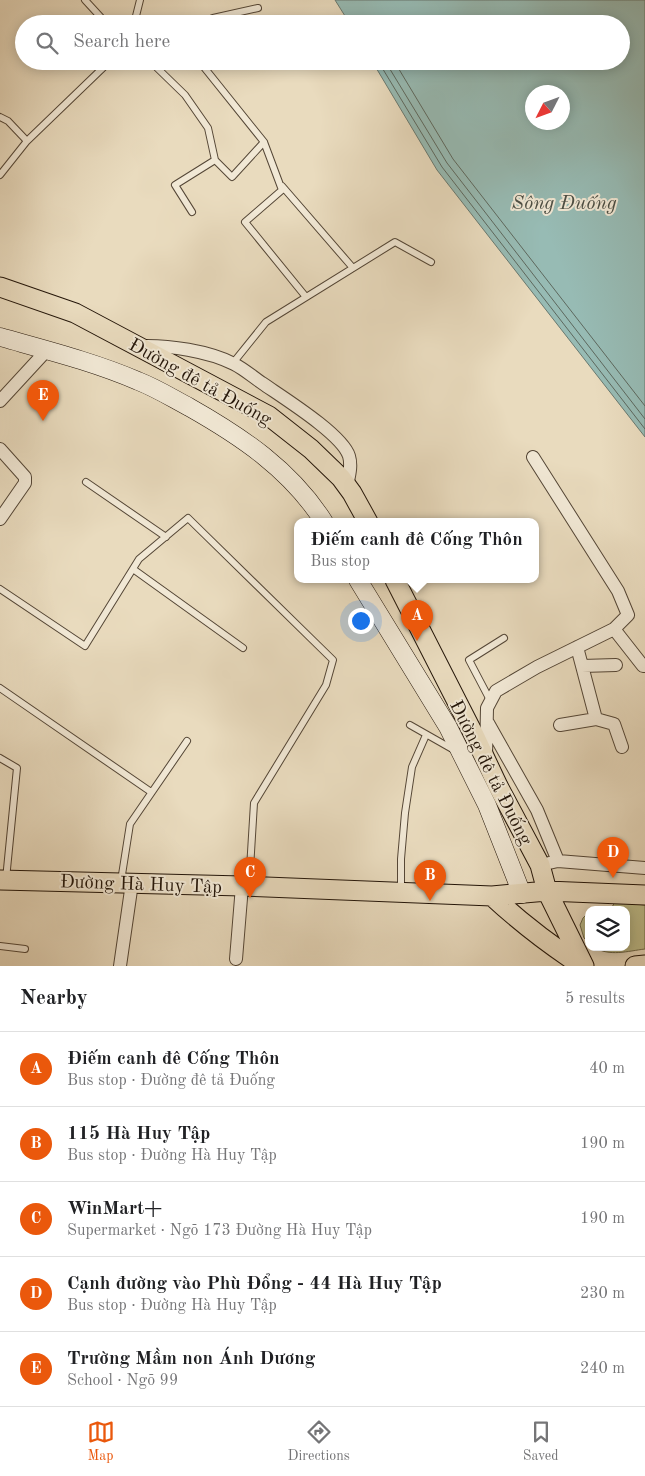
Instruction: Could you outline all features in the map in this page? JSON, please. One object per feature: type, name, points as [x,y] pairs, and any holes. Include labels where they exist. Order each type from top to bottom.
[{"type":"main road","name":"Đường đê tả Đuống","points":[[0,287],[76,313],[269,416],[310,449],[341,478],[366,518]]},
{"type":"main road","name":"Đường đê tả Đuống","points":[[397,583],[486,761],[549,863],[547,891],[583,966]]},
{"type":"main road","name":"Đường Hà Huy Tập","points":[[3,880],[126,882],[492,896],[547,891],[645,896]]},
{"type":"main road","points":[[492,896],[523,924],[583,966]]},
{"type":"main road","points":[[635,966],[645,965]]},
{"type":"street","points":[[0,337],[139,381],[233,433],[284,473],[321,518]]},
{"type":"street","points":[[136,346],[184,349],[233,363],[305,412],[346,450],[350,464],[347,486]]},
{"type":"street","points":[[0,401],[46,350]]},
{"type":"street","points":[[0,449],[26,480],[0,519]]},
{"type":"street","points":[[486,761],[487,708],[496,691],[536,667],[614,629],[628,615],[618,591],[533,457]]},
{"type":"street","points":[[360,583],[431,698],[462,754],[486,805],[522,894]]},
{"type":"street","points":[[614,629],[643,666],[645,666]]},
{"type":"street","points":[[577,647],[596,719]]},
{"type":"street","points":[[582,666],[616,665]]},
{"type":"street","points":[[560,726],[596,719],[614,724],[622,747]]},
{"type":"street","points":[[487,721],[536,810],[549,863],[645,868]]},
{"type":"street","points":[[120,966],[126,882]]},
{"type":"street","points":[[236,959],[246,886]]},
{"type":"lane","points":[[85,0],[99,15]]},
{"type":"lane","points":[[136,15],[140,0]]},
{"type":"lane","points":[[226,15],[258,8]]},
{"type":"lane","points":[[0,175],[27,141],[101,70]]},
{"type":"lane","points":[[159,70],[185,95],[208,128],[215,160],[232,177],[264,142]]},
{"type":"lane","points":[[206,70],[264,142],[282,190],[245,222],[306,297]]},
{"type":"lane","points":[[0,117],[8,121],[27,141]]},
{"type":"lane","points":[[192,212],[175,185],[215,160]]},
{"type":"lane","points":[[280,183],[354,268]]},
{"type":"lane","points":[[233,363],[266,322],[395,242],[431,262]]},
{"type":"lane","points":[[86,482],[166,537]]},
{"type":"lane","points":[[0,589],[85,646],[138,560],[188,518],[333,660],[326,685],[254,803],[246,886]]},
{"type":"lane","points":[[133,569],[243,648]]},
{"type":"lane","points":[[491,701],[470,660],[504,638]]},
{"type":"lane","points":[[0,688],[151,792]]},
{"type":"lane","points":[[410,725],[462,754]]},
{"type":"lane","points":[[400,892],[405,813],[412,767],[426,735]]},
{"type":"lane","points":[[126,882],[130,824],[187,741]]},
{"type":"lane","points":[[0,758],[17,768],[3,880]]},
{"type":"lane","points":[[0,946],[25,949]]},
{"type":"green space","points":[[615,902],[645,905],[645,949],[625,952],[612,953],[603,951],[630,951],[630,906],[613,906]]},
{"type":"green space","points":[[585,916],[585,939],[580,925]]},
{"type":"water","name":"Sông Đuống","points":[[335,0],[645,0],[645,437],[437,170],[377,70],[630,70],[630,15],[344,15]]},
{"type":"place","name":"Trường Mầm non Ánh Dương","points":[[43,421]]},
{"type":"place","name":"Điếm canh đê Cống Thôn","points":[[417,641]]},
{"type":"place","name":"Cạnh đường vào Phù Đổng - 44 Hà Huy Tập","points":[[613,878]]},
{"type":"place","name":"WinMart+","points":[[250,898]]},
{"type":"place","name":"115 Hà Huy Tập","points":[[430,901]]}]
